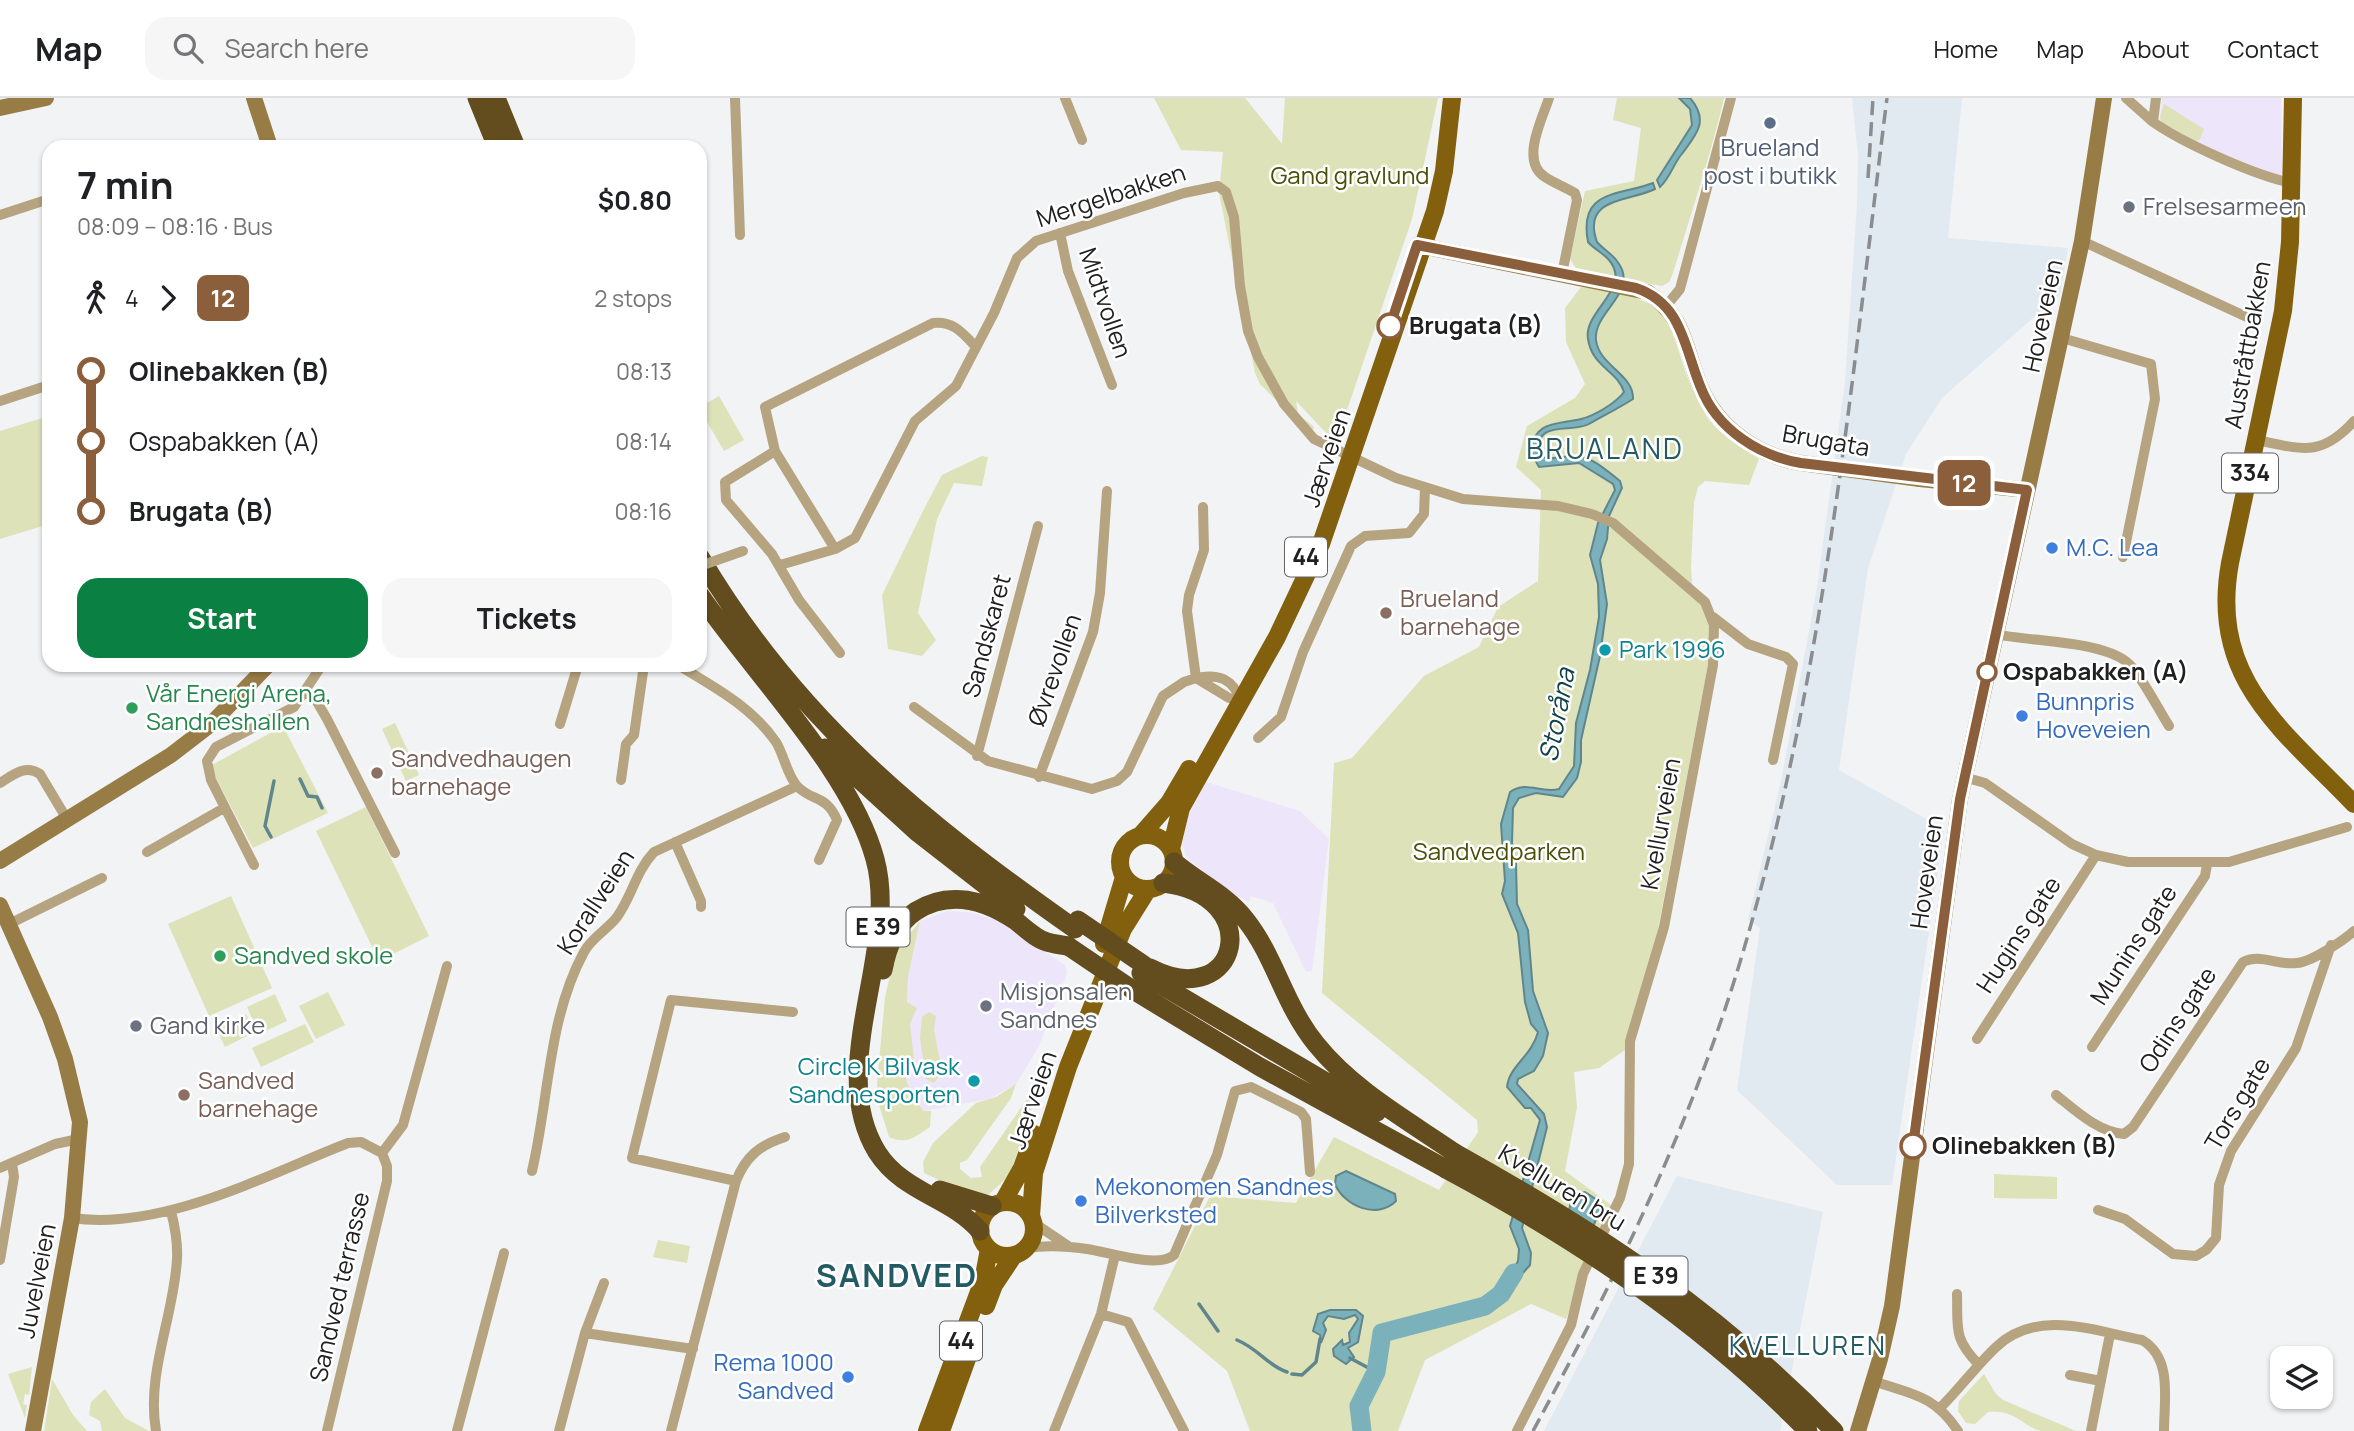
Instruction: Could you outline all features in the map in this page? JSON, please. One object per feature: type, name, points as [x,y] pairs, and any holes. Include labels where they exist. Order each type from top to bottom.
[{"type":"highway","points":[[477,98],[494,140]]},
{"type":"highway","points":[[496,98],[513,140]]},
{"type":"highway","name":"E 39","points":[[707,567],[764,652],[836,737],[877,777],[928,820],[1074,932],[1139,976],[1198,979],[1220,966],[1230,943],[1227,920],[1217,905],[1188,889],[1156,886]]},
{"type":"highway","name":"E 39","points":[[707,604],[779,699],[854,807],[875,859],[880,905],[860,1062],[860,1097],[866,1129],[877,1152],[932,1199],[968,1216],[985,1240]]},
{"type":"highway","name":"E 39","points":[[779,699],[833,756],[917,832],[1139,976],[1260,1067],[1450,1161]]},
{"type":"highway","name":"E 39","points":[[1172,856],[1222,896],[1247,921],[1298,1021],[1334,1063],[1450,1161]]},
{"type":"highway","name":"E 39","points":[[998,1204],[935,1188],[901,1172],[876,1125],[869,1085],[884,960],[897,930],[911,915],[926,905],[946,899],[962,899],[1006,915],[1045,942],[1074,932]]},
{"type":"highway","name":"Kvelluren bru","points":[[1450,1161],[1636,1284],[1730,1357],[1808,1431]]},
{"type":"highway","name":"Kvelluren bru","points":[[1450,1161],[1538,1199],[1665,1282],[1762,1361],[1833,1431]]},
{"type":"main road","points":[[0,107],[46,98]]},
{"type":"main road","points":[[254,98],[268,140]]},
{"type":"main road","name":"Jærveien","points":[[1141,835],[1169,803],[1235,695],[1302,569],[1349,455],[1421,246],[1444,171],[1452,98]]},
{"type":"main road","name":"Hoveveien","points":[[1858,1431],[1893,1296],[1952,847],[1964,777],[2082,241],[2104,98]]},
{"type":"main road","name":"Austråttbakken","points":[[2292,98],[2288,272],[2275,356],[2227,580],[2225,605],[2236,664],[2258,700],[2354,804]]},
{"type":"main road","points":[[1421,246],[1629,286],[1647,292],[1667,305]]},
{"type":"main road","name":"Brugata","points":[[1667,305],[1682,329],[1701,389],[1721,420],[1761,450],[1783,460],[1984,486],[2026,496]]},
{"type":"main road","points":[[0,861],[68,821],[191,740],[232,702],[258,672]]},
{"type":"main road","name":"Jærveien","points":[[1172,856],[1181,808],[1235,695]]},
{"type":"main road","points":[[1141,835],[1158,837],[1172,856]]},
{"type":"main road","name":"44","points":[[1124,877],[1119,860],[1121,852],[1133,838],[1141,835]]},
{"type":"main road","name":"44","points":[[1156,886],[1172,856]]},
{"type":"main road","points":[[1124,877],[1130,884],[1156,886]]},
{"type":"main road","name":"Jærveien","points":[[998,1204],[1022,1168],[1112,925],[1124,877]]},
{"type":"main road","name":"Jærveien","points":[[1032,1220],[1034,1173],[1068,1067],[1123,929],[1156,886]]},
{"type":"main road","name":"Juvelveien","points":[[0,905],[50,1017],[80,1122],[72,1218],[33,1431]]},
{"type":"main road","points":[[998,1204],[1019,1205],[1032,1220]]},
{"type":"main road","name":"44","points":[[927,1431],[983,1281],[985,1240],[981,1222],[998,1204]]},
{"type":"main road","name":"44","points":[[942,1431],[994,1285],[1033,1236],[1032,1220]]},
{"type":"main road","points":[[985,1240],[997,1254],[1020,1252]]},
{"type":"street","points":[[735,98],[740,235]]},
{"type":"street","points":[[1065,98],[1082,140]]},
{"type":"street","points":[[1549,98],[1533,153],[1535,167],[1544,176],[1574,193],[1577,200],[1562,274]]},
{"type":"street","points":[[1667,305],[1680,289],[1731,98]]},
{"type":"street","points":[[2126,98],[2153,122],[2187,142],[2283,181]]},
{"type":"street","points":[[2153,122],[2156,98]]},
{"type":"street","name":"Mergelbakken","points":[[835,549],[855,538],[915,421],[956,386],[994,313],[1017,258],[1026,247],[1060,233],[1184,193],[1218,186],[1230,200],[1244,310],[1267,378],[1296,421],[1314,439],[1349,455]]},
{"type":"street","points":[[0,215],[42,201]]},
{"type":"street","name":"Midtvollen","points":[[1060,233],[1068,271],[1112,385]]},
{"type":"street","name":"Hoveveien","points":[[2082,241],[2249,318]]},
{"type":"street","points":[[780,565],[835,549],[775,451],[765,407],[933,323],[944,322],[958,328],[975,346]]},
{"type":"street","points":[[2062,338],[2151,364],[2155,399],[2123,557]]},
{"type":"street","points":[[0,401],[42,387]]},
{"type":"street","points":[[2257,440],[2293,449],[2309,449],[2326,445],[2354,421]]},
{"type":"street","points":[[775,451],[730,477],[723,491],[732,508],[780,565],[799,600],[840,653]]},
{"type":"street","points":[[1349,455],[1425,488],[1463,499],[1558,506],[1598,516],[1628,533],[1705,602],[1713,617],[1748,644],[1786,657],[1793,664],[1773,760]]},
{"type":"street","points":[[1258,738],[1281,717],[1303,652],[1351,546],[1365,536],[1409,533],[1424,514],[1425,488]]},
{"type":"street","name":"Øvrevollen","points":[[1039,777],[1096,622],[1107,491]]},
{"type":"street","points":[[1196,678],[1187,611],[1189,594],[1204,550],[1203,507]]},
{"type":"street","name":"Sandskaret","points":[[977,756],[1038,526]]},
{"type":"street","points":[[707,564],[764,543]]},
{"type":"street","name":"Kvellurveien","points":[[1517,1431],[1572,1325],[1583,1274],[1611,1219],[1629,1164],[1630,1041],[1664,928],[1713,665],[1713,617]]},
{"type":"street","points":[[1994,634],[2097,650],[2118,656],[2130,666],[2169,726]]},
{"type":"street","points":[[254,865],[211,780],[207,761],[216,747],[294,707],[319,672]]},
{"type":"street","points":[[561,724],[576,672]]},
{"type":"street","points":[[621,780],[626,744],[634,735],[643,672]]},
{"type":"street","points":[[689,672],[753,714],[778,745],[797,786],[825,801],[837,820],[819,860]]},
{"type":"street","points":[[914,706],[977,756],[1039,777],[1092,789],[1117,781],[1135,759],[1163,696],[1184,682],[1210,675],[1222,677],[1235,695]]},
{"type":"street","points":[[306,692],[316,700],[327,719],[395,853]]},
{"type":"street","points":[[0,783],[25,768],[35,770],[68,821]]},
{"type":"street","points":[[1964,777],[1986,783],[2048,828],[2096,855],[2128,862],[2207,864],[2254,856],[2347,827]]},
{"type":"street","name":"Korallveien","points":[[532,1171],[541,1130],[543,1092],[570,986],[585,949],[618,915],[642,864],[654,852],[797,786]]},
{"type":"street","points":[[147,852],[224,808]]},
{"type":"street","points":[[675,842],[701,901],[701,907]]},
{"type":"street","name":"Hugins gate","points":[[1977,1039],[2096,855]]},
{"type":"street","name":"Munins gate","points":[[2092,1047],[2205,876],[2207,864]]},
{"type":"street","points":[[9,924],[102,878]]},
{"type":"street","name":"Odins gate","points":[[2056,1095],[2089,1121],[2114,1133],[2124,1134],[2133,1127],[2243,962],[2260,959],[2297,963],[2313,958],[2354,931]]},
{"type":"street","name":"Tors gate","points":[[2098,1210],[2125,1219],[2174,1254],[2196,1256],[2206,1250],[2216,1238],[2219,1185],[2224,1168],[2231,1151],[2296,1048],[2331,944]]},
{"type":"street","points":[[72,1218],[95,1221],[171,1211],[348,1143],[361,1142],[382,1153],[403,1125],[447,965]]},
{"type":"street","points":[[736,1181],[632,1158],[671,1000],[793,1012]]},
{"type":"street","points":[[1020,1252],[1070,1247],[1163,1261],[1174,1255],[1217,1155],[1235,1091],[1242,1087],[1251,1087],[1301,1112],[1306,1119],[1310,1172]]},
{"type":"street","points":[[671,1431],[736,1181],[751,1154],[764,1144],[785,1137]]},
{"type":"street","points":[[0,1168],[55,1144],[79,1139]]},
{"type":"street","name":"Sandved terrasse","points":[[327,1431],[387,1181],[387,1167],[382,1153]]},
{"type":"street","points":[[0,1260],[14,1177],[12,1163]]},
{"type":"street","points":[[156,1431],[154,1403],[158,1364],[178,1258],[171,1211]]},
{"type":"street","points":[[1032,1220],[1046,1234],[1070,1247]]},
{"type":"street","points":[[457,1431],[504,1253]]},
{"type":"street","points":[[1054,1431],[1101,1314],[1115,1255]]},
{"type":"street","points":[[559,1431],[585,1333],[604,1283]]},
{"type":"street","points":[[1957,1294],[1958,1334],[1962,1347],[1979,1365]]},
{"type":"street","points":[[1101,1314],[1128,1322],[1184,1431]]},
{"type":"street","points":[[1941,1407],[1999,1344],[2032,1328],[2052,1324],[2142,1340],[2152,1346],[2161,1358],[2164,1431]]},
{"type":"street","points":[[585,1333],[693,1349]]},
{"type":"street","points":[[2091,1431],[2110,1334]]},
{"type":"street","points":[[2070,1375],[2101,1381]]},
{"type":"street","points":[[1873,1381],[1941,1407],[1958,1431]]},
{"type":"shaded area","points":[[1852,98],[1962,98],[1948,238],[2068,248],[2060,294],[1942,398],[1906,454],[1868,568],[1839,770],[1944,829],[1892,1185],[1837,1185],[1737,1090],[1760,928],[1748,920],[1781,781],[1817,588],[1845,382],[1857,204],[1858,155]]},
{"type":"shaded area","points":[[2162,98],[2281,98],[2282,174],[2278,177],[2179,135],[2159,123]]},
{"type":"shaded area","points":[[1206,782],[1300,811],[1329,839],[1312,971],[1306,972],[1273,903],[1251,896],[1249,902],[1227,891],[1188,859],[1182,845],[1188,816]]},
{"type":"shaded area","points":[[947,911],[968,912],[1000,921],[1065,965],[1067,973],[1039,1046],[1016,1084],[989,1099],[923,1111],[907,1083],[905,1065],[913,1059],[910,1024],[917,1008],[907,1002],[908,977],[920,921]]},
{"type":"shaded area","name":"KVELLUREN","points":[[1677,1176],[1823,1212],[1780,1431],[1544,1431]]},
{"type":"green space","name":"Gand gravlund","points":[[1154,98],[1245,98],[1282,144],[1285,98],[1438,98],[1412,219],[1347,410],[1342,408],[1329,436],[1296,401],[1298,414],[1314,427],[1311,435],[1260,384],[1255,373],[1219,193],[1223,152],[1181,150]]},
{"type":"green space","points":[[1617,98],[1724,98],[1672,276],[1669,282],[1662,286],[1577,270],[1570,259],[1585,191],[1634,181],[1641,128],[1613,120]]},
{"type":"green space","points":[[2164,104],[2204,129],[2200,139],[2196,141],[2162,123],[2160,118]]},
{"type":"green space","name":"Sandvedparken","points":[[1581,287],[1618,293],[1643,301],[1659,311],[1669,323],[1690,382],[1708,418],[1728,438],[1759,459],[1749,485],[1705,481],[1698,487],[1694,502],[1692,584],[1710,623],[1710,654],[1658,929],[1625,1050],[1599,1068],[1574,1072],[1577,1107],[1565,1171],[1611,1205],[1566,1319],[1531,1304],[1425,1360],[1398,1431],[1250,1431],[1227,1371],[1153,1309],[1210,1196],[1296,1203],[1334,1137],[1439,1190],[1478,1132],[1477,1120],[1322,993],[1334,763],[1352,758],[1424,676],[1479,647],[1498,607],[1538,581],[1541,490],[1516,467],[1527,426],[1575,398],[1585,384],[1566,342],[1565,308]]},
{"type":"green space","points":[[719,396],[744,440],[724,451],[707,422],[707,403]]},
{"type":"green space","points":[[42,418],[42,526],[0,539],[0,431]]},
{"type":"green space","points":[[982,456],[988,457],[982,486],[954,483],[937,519],[918,613],[936,640],[922,656],[888,649],[882,595],[942,475]]},
{"type":"green space","points":[[395,723],[419,775],[406,781],[382,729]]},
{"type":"green space","points":[[283,726],[328,813],[253,848],[213,773],[212,765]]},
{"type":"green space","points":[[366,807],[429,936],[379,961],[316,831]]},
{"type":"green space","name":"Sandved skole","points":[[231,896],[272,988],[209,1016],[168,924]]},
{"type":"green space","points":[[920,921],[908,977],[907,1002],[917,1008],[910,1024],[914,1059],[905,1065],[907,1083],[923,1111],[931,1111],[930,1127],[915,1137],[900,1140],[889,1137],[879,1105],[877,1083],[885,997],[896,951]]},
{"type":"green space","points":[[328,992],[345,1025],[316,1039],[299,1006]]},
{"type":"green space","points":[[275,994],[287,1021],[259,1034],[247,1007]]},
{"type":"green space","points":[[929,1012],[936,1016],[934,1030],[942,1071],[934,1083],[926,1079],[920,1038],[922,1017]]},
{"type":"green space","points":[[246,1014],[255,1032],[225,1047],[216,1028]]},
{"type":"green space","points":[[305,1024],[314,1042],[261,1067],[252,1048]]},
{"type":"green space","points":[[1041,1079],[1010,1175],[988,1195],[967,1193],[924,1173],[923,1162],[933,1143],[976,1103],[996,1097],[1016,1084],[1011,1098],[967,1160],[960,1163],[960,1169],[971,1178],[982,1177],[980,1167]]},
{"type":"green space","points":[[1994,1174],[2057,1177],[2057,1199],[1994,1198]]},
{"type":"green space","points":[[658,1240],[690,1246],[687,1263],[653,1257]]},
{"type":"green space","points":[[32,1367],[29,1395],[25,1394],[23,1404],[27,1405],[25,1418],[8,1374]]},
{"type":"green space","points":[[1984,1374],[1996,1394],[2003,1400],[2076,1431],[2041,1431],[2013,1416],[1998,1412],[1988,1412],[1975,1424],[1966,1423],[1958,1411],[1959,1401]]},
{"type":"green space","points":[[52,1379],[73,1415],[87,1431],[44,1431]]},
{"type":"green space","points":[[105,1389],[125,1418],[149,1431],[102,1431],[100,1421],[89,1415],[91,1402]]},
{"type":"water","points":[[1679,98],[1690,98],[1696,106],[1699,128],[1660,187],[1657,180],[1692,125],[1690,109]]},
{"type":"water","points":[[1653,183],[1655,189],[1601,209],[1594,227],[1597,242],[1613,256],[1623,272],[1620,292],[1597,330],[1598,349],[1628,383],[1633,399],[1589,424],[1548,432],[1542,436],[1539,443],[1539,455],[1589,459],[1620,481],[1622,488],[1609,516],[1607,539],[1600,560],[1607,604],[1600,656],[1581,740],[1581,762],[1577,778],[1563,797],[1536,793],[1519,798],[1513,808],[1512,843],[1516,864],[1517,904],[1528,930],[1533,991],[1548,1033],[1543,1056],[1534,1071],[1518,1079],[1517,1084],[1544,1114],[1547,1127],[1522,1228],[1531,1253],[1530,1265],[1496,1304],[1518,1261],[1519,1249],[1510,1226],[1540,1120],[1531,1108],[1525,1108],[1507,1087],[1512,1073],[1531,1048],[1538,1032],[1531,1024],[1525,1002],[1518,933],[1502,894],[1505,881],[1501,824],[1510,792],[1522,787],[1559,789],[1574,766],[1576,723],[1590,670],[1599,617],[1598,584],[1590,555],[1598,523],[1615,490],[1613,484],[1579,463],[1539,467],[1530,451],[1533,441],[1542,429],[1592,415],[1610,405],[1624,392],[1616,379],[1594,356],[1588,339],[1588,329],[1612,290],[1615,270],[1609,260],[1588,242],[1587,225],[1589,212],[1595,203],[1615,193]]},
{"type":"water","points":[[1346,1171],[1395,1194],[1396,1201],[1388,1207],[1371,1210],[1353,1204],[1339,1192],[1335,1184],[1336,1176]]},
{"type":"water","points":[[1585,1192],[1597,1200],[1601,1208],[1589,1236],[1566,1221],[1573,1195]]},
{"type":"water","points":[[1330,1310],[1356,1310],[1363,1316],[1358,1342],[1348,1348],[1354,1357],[1346,1364],[1334,1356],[1333,1349],[1342,1340],[1343,1345],[1350,1342],[1349,1333],[1358,1319],[1355,1315],[1344,1319],[1328,1316],[1323,1323],[1326,1330],[1321,1343],[1320,1335],[1313,1331],[1318,1314]]},
{"type":"waterway","points":[[300,779],[308,796],[317,797],[322,808]]},
{"type":"waterway","points":[[271,837],[265,826],[274,781]]},
{"type":"waterway","name":"Storåna","points":[[1362,1431],[1359,1406],[1376,1372],[1382,1333],[1485,1306],[1501,1294],[1514,1273]]},
{"type":"waterway","points":[[1199,1304],[1218,1331]]},
{"type":"waterway","points":[[1292,1374],[1302,1375],[1316,1362],[1320,1339]]},
{"type":"waterway","points":[[1237,1340],[1287,1372]]},
{"type":"waterway","points":[[1350,1358],[1376,1372]]},
{"type":"railway","points":[[1868,178],[1873,98]]},
{"type":"railway","points":[[1533,1431],[1620,1263],[1672,1149],[1717,1032],[1767,865],[1792,757],[1831,539],[1887,98]]},
{"type":"bus line","name":"12","points":[[1390,326],[1417,245],[1636,288],[1667,305],[1682,329],[1701,389],[1710,406],[1721,420],[1747,443],[1783,460],[1920,479],[2027,490],[1960,799],[1913,1146]]},
{"type":"place","name":"Brueland post i butikk","points":[[1770,123]]},
{"type":"place","name":"Frelsesarmeen","points":[[2129,207]]},
{"type":"place","name":"Brugata (B)","points":[[1390,326]]},
{"type":"place","name":"M.C. Lea","points":[[2052,548]]},
{"type":"place","name":"Brueland barnehage","points":[[1386,613]]},
{"type":"place","name":"Park 1996","points":[[1605,650]]},
{"type":"place","name":"Ospabakken (A)","points":[[1987,672]]},
{"type":"place","name":"Vår Energi Arena, Sandneshallen","points":[[132,708]]},
{"type":"place","name":"Bunnpris Hoveveien","points":[[2022,716]]},
{"type":"place","name":"Sandvedhaugen barnehage","points":[[377,773]]},
{"type":"place","name":"Sandved skole","points":[[220,956]]},
{"type":"place","name":"Misjonsalen Sandnes","points":[[986,1006]]},
{"type":"place","name":"Gand kirke","points":[[136,1026]]},
{"type":"place","name":"Circle K Bilvask Sandnesporten","points":[[974,1081]]},
{"type":"place","name":"Sandved barnehage","points":[[184,1095]]},
{"type":"place","name":"Olinebakken (B)","points":[[1913,1146]]},
{"type":"place","name":"Mekonomen Sandnes Bilverksted","points":[[1081,1201]]},
{"type":"place","name":"Rema 1000 Sandved","points":[[848,1377]]},
{"type":"district","name":"BRUALAND","points":[[1605,449]]},
{"type":"district","name":"SANDVED","points":[[897,1276]]},
{"type":"district","name":"KVELLUREN","points":[[1808,1346]]}]
